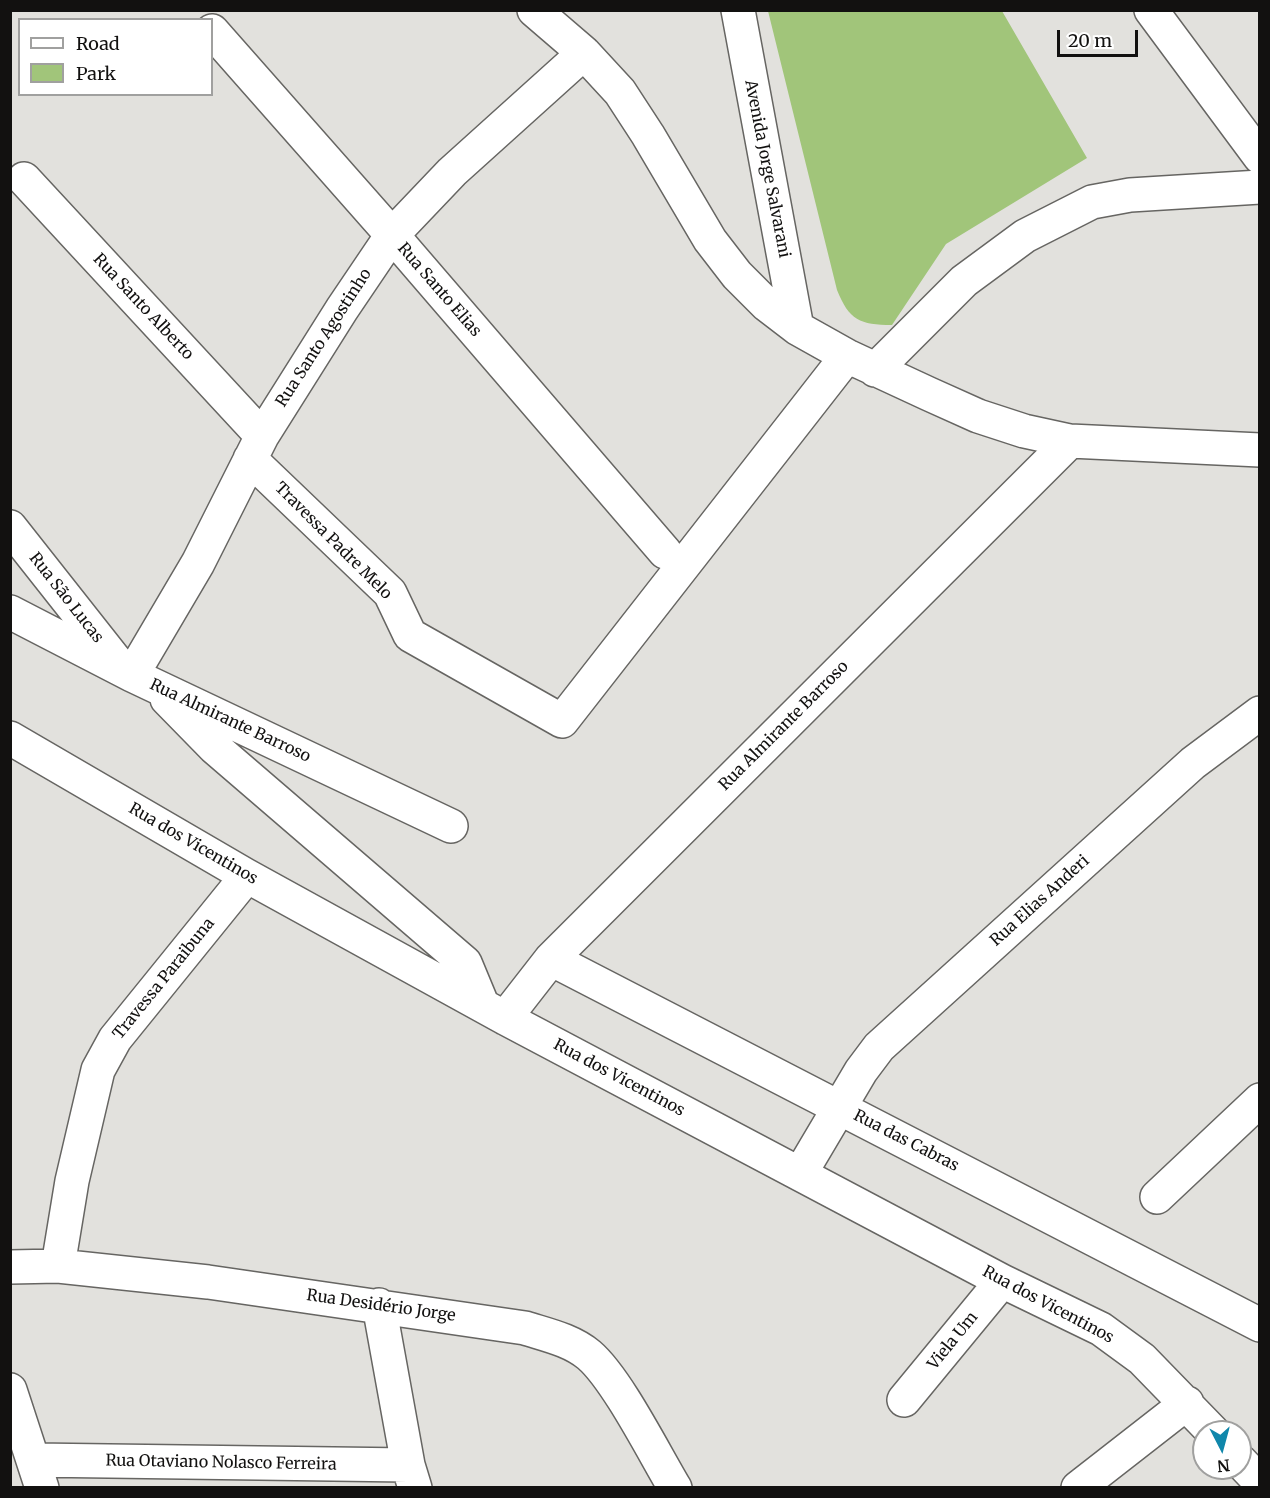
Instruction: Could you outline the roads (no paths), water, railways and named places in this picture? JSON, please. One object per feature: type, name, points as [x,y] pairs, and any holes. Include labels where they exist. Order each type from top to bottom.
[{"type":"street","points":[[534,10],[585,52],[620,92],[710,240],[737,275],[767,305],[797,328],[861,363],[978,416],[1024,431],[1070,441],[1260,450]]},
{"type":"street","name":"Avenida Jorge Salvarani","points":[[738,10],[797,328]]},
{"type":"street","points":[[1152,10],[1260,157]]},
{"type":"street","name":"Rua Santo Elias","points":[[213,32],[392,235],[665,552]]},
{"type":"street","name":"Rua Santo Agostinho","points":[[135,676],[198,563],[256,447],[342,309],[392,235],[452,172],[585,52]]},
{"type":"street","name":"Rua Santo Alberto","points":[[24,179],[256,447]]},
{"type":"street","points":[[861,363],[1025,236],[1092,201],[1130,195],[1260,187]]},
{"type":"street","name":"Travessa Padre Melo","points":[[256,447],[390,593],[410,635],[562,721],[861,363]]},
{"type":"street","name":"Rua Almirante Barroso","points":[[493,1011],[550,959],[1070,441]]},
{"type":"street","name":"Rua São Lucas","points":[[10,527],[135,676]]},
{"type":"street","name":"Rua Almirante Barroso","points":[[10,612],[135,676],[451,826]]},
{"type":"street","points":[[135,676],[465,963],[493,1011]]},
{"type":"street","name":"Rua Elias Anderi","points":[[800,1174],[879,1047],[1193,763],[1260,713]]},
{"type":"street","name":"Rua dos Vicentinos","points":[[10,738],[247,876],[493,1011],[1002,1281],[1101,1329],[1142,1359],[1202,1420]]},
{"type":"street","name":"Travessa Paraibuna","points":[[58,1266],[72,1181],[98,1070],[115,1039],[247,876]]},
{"type":"street","name":"Rua das Cabras","points":[[550,959],[1260,1325]]},
{"type":"street","points":[[1157,1197],[1260,1100]]},
{"type":"street","name":"Rua Desidério Jorge","points":[[10,1267],[58,1266],[208,1282],[525,1328],[561,1339],[589,1356],[610,1381],[675,1488]]},
{"type":"street","name":"Viela Um","points":[[904,1400],[1002,1281]]},
{"type":"street","points":[[379,1305],[411,1476]]},
{"type":"street","points":[[10,1390],[38,1474]]},
{"type":"street","points":[[1078,1488],[1186,1403]]},
{"type":"street","name":"Rua Otaviano Nolasco Ferreira","points":[[38,1474],[411,1476]]}]
